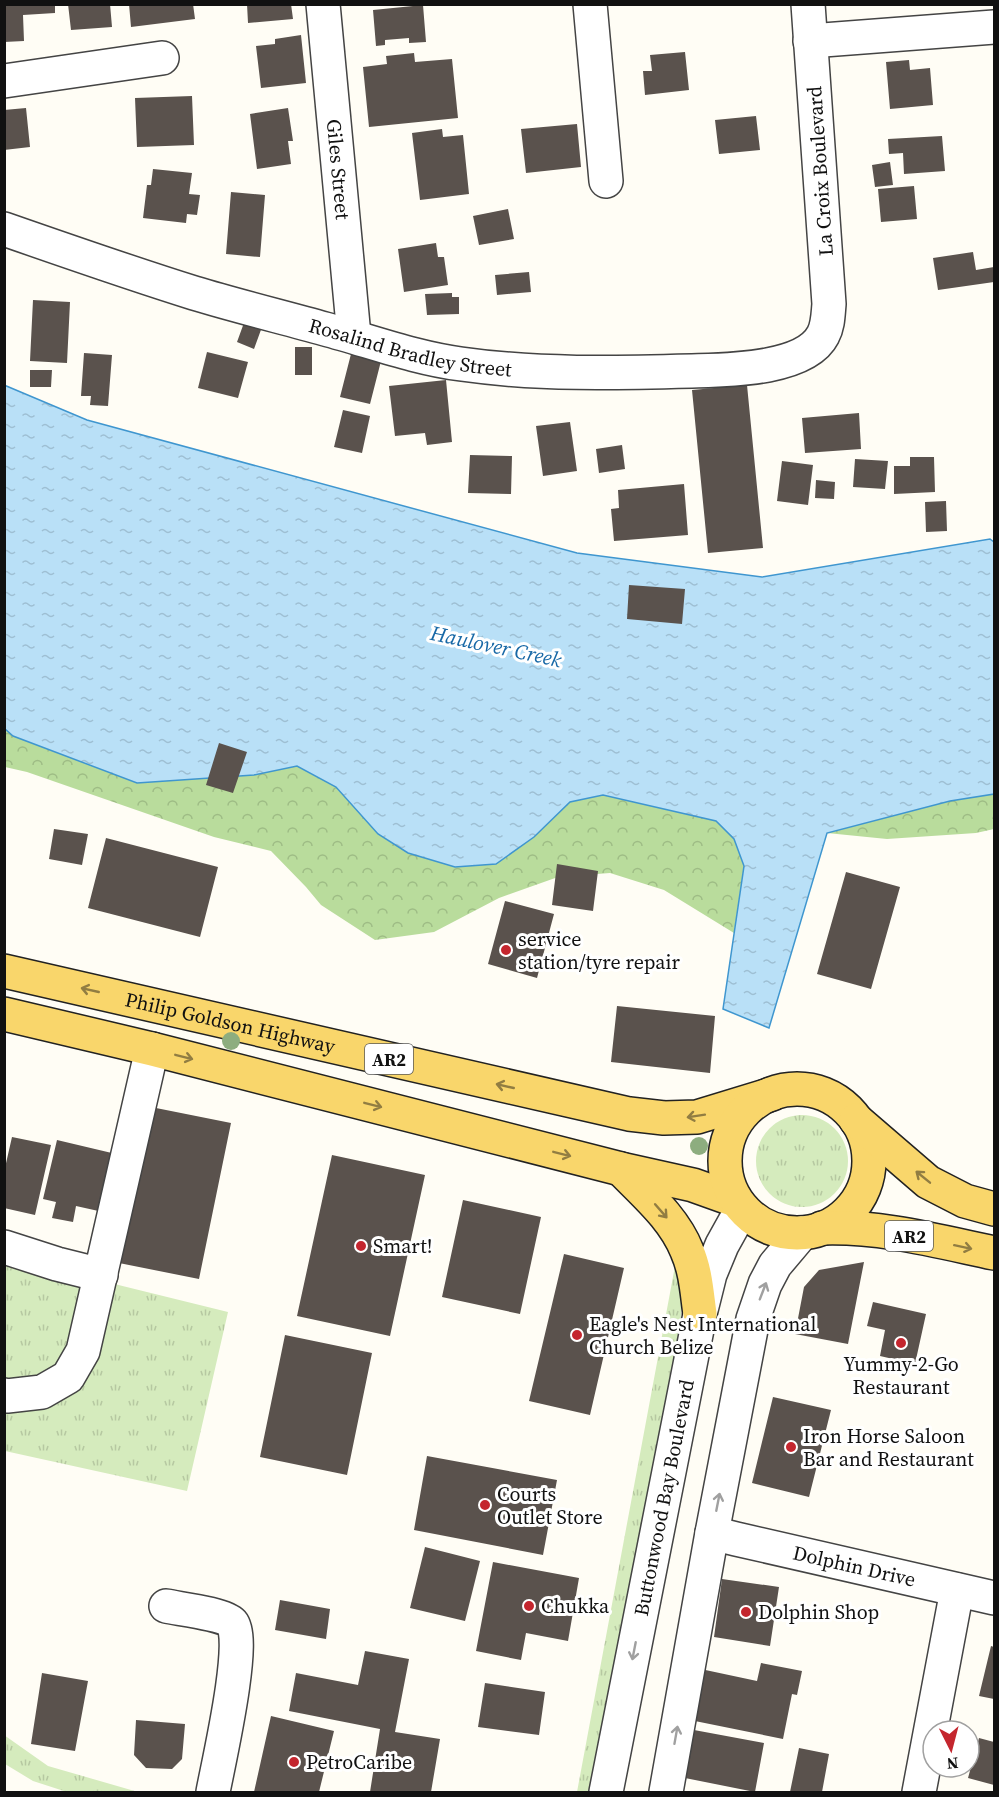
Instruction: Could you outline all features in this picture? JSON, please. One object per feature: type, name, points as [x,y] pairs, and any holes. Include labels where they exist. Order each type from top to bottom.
[{"type":"main road","name":"Philip Goldson Highway","points":[[4,971],[629,1114],[664,1118],[698,1117],[772,1094]]},
{"type":"main road","name":"AR2","points":[[4,1014],[152,1049],[621,1169],[693,1185],[739,1204]]},
{"type":"main road","points":[[856,1120],[866,1140],[869,1161],[866,1183],[857,1202],[842,1218],[812,1231],[780,1231],[760,1223],[739,1204],[727,1180],[724,1158],[729,1138],[738,1119],[753,1104],[772,1094],[796,1089],[819,1092],[840,1103],[856,1120],[928,1182],[964,1201],[994,1209]]},
{"type":"main road","points":[[621,1169],[673,1225],[687,1251],[694,1274],[700,1314]]},
{"type":"main road","name":"AR2","points":[[812,1231],[853,1227],[896,1233],[994,1253]]},
{"type":"street","name":"Giles Street","points":[[323,4],[354,336]]},
{"type":"street","points":[[590,4],[606,181]]},
{"type":"street","name":"La Croix Boulevard","points":[[808,4],[829,304],[828,320],[823,337]]},
{"type":"street","points":[[810,41],[994,27]]},
{"type":"street","points":[[4,81],[162,58]]},
{"type":"street","name":"Rosalind Bradley Street","points":[[4,230],[196,293],[412,354],[460,364],[568,374],[741,369],[771,365],[792,358],[809,350],[823,337]]},
{"type":"street","points":[[4,1395],[42,1392],[68,1377],[83,1351],[152,1049]]},
{"type":"street","name":"Buttonwood Bay Boulevard","points":[[606,1792],[700,1314],[710,1274],[739,1204]]},
{"type":"street","points":[[666,1792],[753,1319],[765,1284],[775,1265],[812,1231]]},
{"type":"street","points":[[4,1247],[101,1275]]},
{"type":"street","name":"Dolphin Drive","points":[[712,1533],[994,1598]]},
{"type":"street","points":[[919,1792],[957,1590]]},
{"type":"street","points":[[166,1606],[225,1618],[234,1625],[236,1632],[238,1640],[236,1664],[213,1792]]},
{"type":"green space","points":[[4,728],[13,736],[137,782],[254,775],[297,766],[336,787],[378,834],[408,853],[534,837],[570,802],[603,795],[716,821],[734,839],[744,866],[734,933],[664,890],[610,873],[558,877],[499,898],[434,932],[375,940],[321,905],[271,851],[214,837],[27,772],[5,767]]},
{"type":"green space","points":[[994,794],[994,829],[976,833],[887,839],[827,833],[950,801]]},
{"type":"green space","points":[[802,1115],[820,1119],[834,1129],[844,1143],[848,1161],[844,1179],[834,1193],[820,1203],[802,1207],[784,1203],[770,1193],[760,1179],[756,1161],[760,1143],[770,1129],[784,1119]]},
{"type":"green space","points":[[678,1250],[682,1290],[680,1339],[591,1792],[577,1792]]},
{"type":"green space","points":[[5,1257],[228,1312],[187,1491],[5,1451]]},
{"type":"green space","points":[[4,1735],[48,1766],[138,1792],[67,1792],[33,1781],[5,1764]]},
{"type":"water","name":"Haulover Creek","points":[[4,385],[87,420],[577,553],[762,577],[990,539],[994,542],[994,794],[950,801],[827,833],[769,1028],[723,1009],[744,866],[734,839],[716,821],[603,795],[570,802],[534,837],[496,864],[455,867],[408,853],[378,834],[336,787],[297,766],[254,775],[137,783],[13,736],[4,728]]},
{"type":"building","points":[[4,4],[55,4],[55,13],[23,15],[24,41],[4,42]]},
{"type":"building","points":[[68,4],[110,4],[112,27],[71,30]]},
{"type":"building","points":[[129,4],[193,4],[195,19],[131,27]]},
{"type":"building","points":[[247,4],[291,4],[293,19],[248,23]]},
{"type":"building","points":[[423,5],[426,42],[409,43],[409,38],[385,40],[385,45],[376,46],[373,10]]},
{"type":"building","points":[[301,35],[306,83],[261,88],[256,46],[275,44],[275,39]]},
{"type":"building","points":[[685,52],[689,90],[645,95],[643,71],[652,71],[650,55]]},
{"type":"building","points":[[414,53],[415,62],[452,59],[458,118],[369,127],[363,67],[387,64],[386,56]]},
{"type":"building","points":[[909,60],[910,70],[930,68],[933,105],[890,109],[886,62]]},
{"type":"building","points":[[192,96],[194,145],[137,147],[135,98]]},
{"type":"building","points":[[26,108],[30,147],[4,150],[4,110]]},
{"type":"building","points":[[288,108],[293,141],[288,141],[291,164],[257,169],[250,114]]},
{"type":"building","points":[[756,116],[760,150],[719,154],[715,120]]},
{"type":"building","points":[[577,124],[581,167],[526,173],[521,129]]},
{"type":"building","points":[[442,129],[443,137],[463,135],[469,194],[420,200],[412,133]]},
{"type":"building","points":[[942,136],[945,171],[904,174],[903,153],[889,154],[888,139]]},
{"type":"building","points":[[890,162],[893,185],[875,187],[872,165]]},
{"type":"building","points":[[153,169],[192,173],[189,194],[200,195],[197,215],[187,214],[186,223],[143,218],[147,185],[151,185]]},
{"type":"building","points":[[914,186],[917,219],[881,222],[878,189]]},
{"type":"building","points":[[231,192],[265,195],[260,257],[226,254]]},
{"type":"building","points":[[508,209],[514,239],[479,245],[473,216]]},
{"type":"building","points":[[436,243],[438,257],[444,257],[448,285],[404,292],[398,249]]},
{"type":"building","points":[[973,252],[976,270],[994,267],[994,282],[938,290],[933,258]]},
{"type":"building","points":[[529,272],[531,292],[497,295],[495,275]]},
{"type":"building","points":[[452,293],[452,297],[459,297],[459,314],[427,315],[425,294]]},
{"type":"building","points":[[33,300],[70,302],[67,363],[30,361]]},
{"type":"building","points":[[245,320],[262,327],[254,349],[237,342]]},
{"type":"building","points":[[295,347],[312,347],[312,375],[295,375]]},
{"type":"building","points":[[207,352],[248,362],[238,398],[198,388]]},
{"type":"building","points":[[84,353],[112,355],[108,406],[90,405],[91,396],[81,396]]},
{"type":"building","points":[[351,354],[381,361],[370,404],[340,397]]},
{"type":"building","points":[[30,370],[52,370],[51,387],[30,387]]},
{"type":"building","points":[[446,380],[452,442],[427,445],[425,433],[395,436],[389,386]]},
{"type":"building","points":[[747,385],[763,548],[708,553],[692,390]]},
{"type":"building","points":[[343,410],[370,416],[362,453],[334,447]]},
{"type":"building","points":[[859,413],[861,449],[805,453],[802,418]]},
{"type":"building","points":[[570,422],[577,471],[543,476],[536,426]]},
{"type":"building","points":[[622,445],[625,469],[599,473],[596,449]]},
{"type":"building","points":[[470,455],[512,456],[511,494],[468,493]]},
{"type":"building","points":[[910,457],[934,457],[935,492],[894,494],[894,466],[910,466]]},
{"type":"building","points":[[855,459],[888,461],[885,489],[853,487]]},
{"type":"building","points":[[782,461],[813,465],[808,505],[777,501]]},
{"type":"building","points":[[816,480],[835,482],[834,499],[815,498]]},
{"type":"building","points":[[684,484],[688,535],[614,541],[611,509],[619,508],[618,490]]},
{"type":"building","points":[[946,501],[947,531],[926,532],[925,502]]},
{"type":"building","points":[[629,585],[685,589],[682,624],[627,619]]},
{"type":"building","points":[[219,743],[247,752],[233,793],[206,785]]},
{"type":"building","points":[[54,829],[88,834],[82,865],[49,859]]},
{"type":"building","points":[[106,838],[218,867],[200,937],[88,908]]},
{"type":"building","points":[[557,864],[598,871],[593,911],[552,905]]},
{"type":"building","points":[[846,872],[900,887],[871,989],[817,974]]},
{"type":"building","points":[[505,901],[554,914],[537,978],[488,964]]},
{"type":"building","points":[[617,1006],[715,1016],[710,1073],[611,1062]]},
{"type":"building","points":[[151,1107],[231,1123],[199,1279],[119,1263]]},
{"type":"building","points":[[12,1137],[51,1145],[35,1215],[4,1208],[4,1172]]},
{"type":"building","points":[[57,1140],[116,1154],[103,1212],[76,1206],[73,1222],[52,1218],[56,1202],[43,1199]]},
{"type":"building","name":"Smart!","points":[[332,1155],[425,1175],[390,1336],[297,1316]]},
{"type":"building","points":[[463,1200],[541,1217],[520,1314],[442,1297]]},
{"type":"building","name":"Eagle's Nest International Church Belize","points":[[564,1254],[624,1268],[590,1415],[529,1401]]},
{"type":"building","points":[[864,1262],[848,1344],[795,1334],[804,1287],[819,1270]]},
{"type":"building","name":"Yummy-2-Go Restaurant","points":[[873,1302],[926,1314],[915,1364],[880,1356],[885,1330],[867,1326]]},
{"type":"building","points":[[285,1335],[372,1353],[347,1475],[260,1457]]},
{"type":"building","name":"Iron Horse Saloon Bar and Restaurant","points":[[773,1397],[831,1410],[809,1497],[752,1483]]},
{"type":"building","name":"Courts Outlet Store","points":[[427,1456],[557,1480],[543,1555],[414,1530]]},
{"type":"building","points":[[425,1547],[480,1561],[465,1621],[410,1608]]},
{"type":"building","name":"Chukka","points":[[493,1562],[579,1578],[568,1641],[526,1633],[521,1660],[476,1651]]},
{"type":"building","name":"Dolphin Shop","points":[[722,1579],[779,1587],[770,1646],[714,1637]]},
{"type":"building","points":[[280,1600],[330,1609],[326,1639],[275,1630]]},
{"type":"building","points":[[991,1646],[994,1647],[994,1699],[979,1696]]},
{"type":"building","points":[[365,1651],[409,1659],[395,1732],[440,1739],[431,1792],[370,1792],[380,1729],[289,1711],[296,1673],[358,1685]]},
{"type":"building","points":[[761,1663],[802,1671],[797,1695],[792,1694],[783,1739],[685,1719],[696,1668],[757,1681]]},
{"type":"building","points":[[42,1673],[88,1681],[75,1751],[31,1744]]},
{"type":"building","points":[[485,1683],[545,1692],[539,1735],[478,1727]]},
{"type":"building","name":"PetroCaribe","points":[[271,1716],[334,1731],[319,1792],[254,1792]]},
{"type":"building","points":[[136,1720],[185,1724],[182,1759],[172,1769],[146,1768],[134,1755]]},
{"type":"building","points":[[694,1730],[764,1743],[755,1792],[685,1778]]},
{"type":"building","points":[[981,1739],[994,1742],[994,1785],[972,1779],[981,1779]]},
{"type":"building","points":[[799,1748],[829,1754],[822,1792],[790,1792]]},
{"type":"place","name":"service station/tyre repair","points":[[506,950]]},
{"type":"place","name":"Smart!","points":[[361,1246]]},
{"type":"place","name":"Eagle's Nest International Church Belize","points":[[577,1335]]},
{"type":"place","name":"Yummy-2-Go Restaurant","points":[[901,1343]]},
{"type":"place","name":"Iron Horse Saloon Bar and Restaurant","points":[[791,1447]]},
{"type":"place","name":"Courts Outlet Store","points":[[485,1505]]},
{"type":"place","name":"Chukka","points":[[529,1606]]},
{"type":"place","name":"Dolphin Shop","points":[[746,1612]]},
{"type":"place","name":"PetroCaribe","points":[[294,1762]]}]
